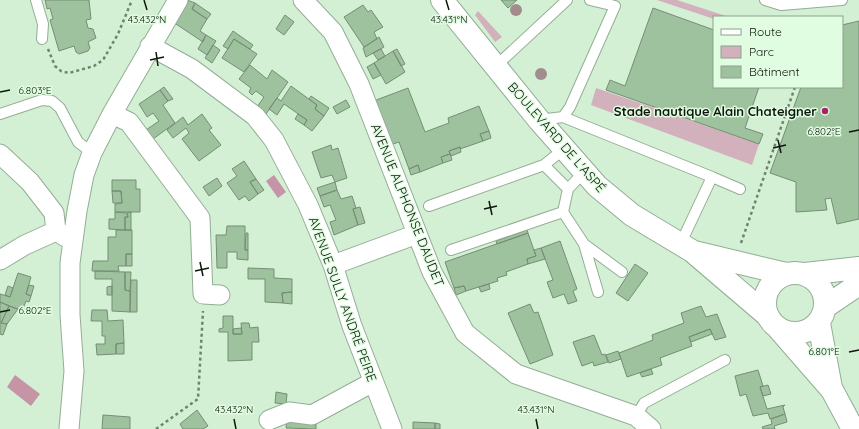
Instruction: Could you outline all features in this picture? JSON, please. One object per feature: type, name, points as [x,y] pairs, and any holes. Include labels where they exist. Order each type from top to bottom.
[{"type":"street","points":[[69,429],[74,371],[69,286],[73,240],[84,175],[92,153],[112,114],[178,0]]},
{"type":"street","name":"AVENUE ALPHONSE DAUDET","points":[[303,0],[333,32],[359,84],[432,272],[465,333],[516,374],[636,416],[652,429]]},
{"type":"street","name":"BOULEVARD DE L'ASPÉ","points":[[442,0],[539,120],[597,186],[632,215],[686,248],[773,322],[832,390],[853,429]]},
{"type":"street","name":"AVENUE SULLY ANDRÉ PEIRE","points":[[150,46],[192,69],[255,116],[274,140],[308,205],[333,265],[352,326],[392,429]]},
{"type":"street","points":[[112,114],[129,122],[200,218],[212,295]]},
{"type":"street","points":[[0,154],[30,182],[54,213],[56,231]]},
{"type":"street","points":[[56,231],[73,240]]},
{"type":"street","points":[[0,260],[25,245],[56,231]]},
{"type":"street","points":[[333,265],[418,234]]},
{"type":"street","name":"BOULEVARD DE L'ASPÉ","points":[[686,248],[796,274]]},
{"type":"street","points":[[859,268],[796,274],[772,283],[765,299],[773,322],[795,334],[808,331],[822,315],[859,284]]},
{"type":"street","points":[[796,274],[812,278],[823,291],[822,315]]},
{"type":"street","name":"BOULEVARD DE L'ASPÉ","points":[[822,315],[832,390]]},
{"type":"street","points":[[269,420],[289,412],[312,415],[373,382]]},
{"type":"lane","points":[[36,0],[43,24],[42,39]]},
{"type":"lane","points":[[496,66],[567,0]]},
{"type":"lane","points":[[563,117],[570,107],[615,6],[590,0]]},
{"type":"lane","points":[[765,0],[782,5],[842,0]]},
{"type":"lane","points":[[0,114],[42,100],[52,101],[60,108],[78,142],[92,153]]},
{"type":"lane","points":[[539,120],[563,117],[740,189]]},
{"type":"lane","points":[[429,206],[544,166],[564,149]]},
{"type":"lane","points":[[544,166],[568,189]]},
{"type":"lane","points":[[584,172],[568,189],[563,212],[584,244],[598,292]]},
{"type":"lane","points":[[686,248],[712,177]]},
{"type":"lane","points":[[451,250],[563,212]]},
{"type":"lane","points":[[584,244],[622,272]]},
{"type":"lane","points":[[636,416],[644,403],[725,360]]},
{"type":"path","points":[[42,39],[55,66],[62,71],[69,73],[94,66],[103,60],[118,34],[132,0]]},
{"type":"path","points":[[743,236],[795,88]]},
{"type":"path","points":[[156,429],[198,399],[212,295]]},
{"type":"green space","points":[[657,0],[677,0],[726,16],[713,16],[713,19]]},
{"type":"green space","points":[[478,11],[502,37],[495,42],[475,15]]},
{"type":"green space","points":[[596,88],[759,144],[752,165],[591,105]]},
{"type":"shaded area","points":[[274,175],[286,192],[278,198],[266,181]]},
{"type":"shaded area","points":[[15,375],[40,394],[31,406],[7,387]]},
{"type":"building","points":[[45,0],[89,0],[91,19],[86,20],[88,28],[93,29],[96,38],[88,42],[90,48],[88,51],[79,54],[76,52],[74,46],[59,51],[50,20],[53,19],[50,8],[47,9]]},
{"type":"building","points":[[187,0],[195,3],[192,9],[207,19],[200,31],[206,35],[203,42],[173,22]]},
{"type":"building","points":[[501,0],[517,0],[508,8]]},
{"type":"building","points":[[195,3],[211,14],[207,19],[192,9]]},
{"type":"building","points":[[363,5],[368,12],[371,10],[383,27],[374,32],[377,39],[364,47],[344,17]]},
{"type":"building","points":[[653,8],[713,30],[713,88],[759,88],[745,128],[763,134],[759,144],[606,90],[610,80],[625,86]]},
{"type":"building","points":[[285,15],[294,22],[284,35],[276,29]]},
{"type":"building","name":"Stade nautique Alain Chateigner","points":[[859,21],[859,219],[837,224],[831,198],[825,199],[827,210],[796,212],[796,182],[770,173],[801,88],[843,88],[843,25]]},
{"type":"building","points":[[233,31],[253,45],[250,49],[234,39],[228,49],[223,46]]},
{"type":"building","points":[[206,35],[216,41],[207,55],[198,49]]},
{"type":"building","points":[[379,37],[384,47],[366,57],[363,48]]},
{"type":"building","points":[[234,39],[257,54],[244,72],[222,58]]},
{"type":"building","points":[[213,45],[220,50],[212,63],[205,58]]},
{"type":"building","points":[[381,49],[385,56],[378,60],[373,53]]},
{"type":"building","points":[[397,49],[405,64],[401,66],[393,51]]},
{"type":"building","points":[[393,51],[405,72],[386,84],[374,63]]},
{"type":"building","points":[[374,63],[381,75],[373,79],[367,67]]},
{"type":"building","points":[[250,65],[267,79],[272,70],[288,82],[266,114],[257,107],[264,97],[256,91],[252,95],[249,92],[251,88],[239,79]]},
{"type":"building","points":[[291,86],[317,105],[315,109],[324,116],[312,131],[304,125],[307,120],[284,104],[277,115],[269,109],[277,98],[281,101]]},
{"type":"building","points":[[164,87],[173,99],[168,101],[160,90]]},
{"type":"building","points":[[408,88],[425,132],[449,123],[448,118],[479,106],[489,131],[480,134],[483,141],[449,151],[450,154],[441,157],[443,163],[420,172],[418,165],[409,169],[399,142],[387,146],[371,102]]},
{"type":"building","points":[[160,90],[168,101],[163,105],[175,123],[153,139],[146,130],[159,121],[153,113],[147,117],[139,104]]},
{"type":"building","points":[[311,96],[329,108],[324,116],[315,109],[317,105],[309,99]]},
{"type":"building","points":[[346,100],[350,107],[337,114],[333,107]]},
{"type":"building","points":[[202,114],[212,128],[209,130],[221,145],[199,161],[182,139],[189,133],[186,128],[173,138],[167,130],[183,117],[188,125]]},
{"type":"building","points":[[298,114],[307,120],[304,125],[295,119]]},
{"type":"building","points":[[489,131],[491,138],[483,141],[480,134]]},
{"type":"building","points":[[331,145],[332,150],[338,148],[347,178],[335,182],[332,175],[321,178],[312,152]]},
{"type":"building","points":[[460,147],[461,152],[451,156],[449,151]]},
{"type":"building","points":[[450,154],[452,160],[443,163],[441,157]]},
{"type":"building","points":[[244,161],[256,179],[250,182],[258,194],[249,201],[245,196],[239,200],[227,183],[237,176],[232,169]]},
{"type":"building","points":[[418,165],[420,172],[411,175],[409,169]]},
{"type":"building","points":[[217,178],[222,186],[209,196],[203,187]]},
{"type":"building","points":[[256,179],[264,190],[258,194],[250,182]]},
{"type":"building","points":[[112,180],[136,180],[136,189],[140,189],[140,212],[115,212],[115,204],[122,203],[121,191],[112,191]]},
{"type":"building","points":[[335,182],[337,190],[320,196],[317,188]]},
{"type":"building","points":[[337,190],[341,199],[352,196],[356,208],[353,209],[358,225],[334,235],[330,222],[336,220],[330,205],[324,207],[320,196]]},
{"type":"building","points":[[112,191],[121,191],[122,203],[113,203]]},
{"type":"building","points":[[360,207],[365,223],[358,225],[353,209]]},
{"type":"building","points":[[115,212],[127,213],[128,217],[125,217],[125,230],[109,229],[109,219],[115,219]]},
{"type":"building","points":[[131,212],[131,230],[125,230],[125,217],[128,217],[127,213]]},
{"type":"building","points":[[227,226],[245,226],[245,250],[248,250],[248,260],[237,259],[237,252],[227,252],[227,268],[217,268],[216,235],[226,235]]},
{"type":"building","points":[[116,230],[132,230],[132,254],[126,254],[126,266],[118,266],[119,271],[92,271],[93,261],[108,261],[108,237],[116,237]]},
{"type":"building","points":[[527,230],[528,233],[497,244],[496,241]]},
{"type":"building","points":[[246,233],[248,233],[248,250],[245,250]]},
{"type":"building","points":[[528,233],[536,256],[527,259],[528,264],[506,272],[507,275],[497,278],[498,281],[466,291],[464,286],[454,288],[445,262]]},
{"type":"building","points":[[560,241],[577,289],[573,291],[577,301],[568,304],[564,294],[553,298],[547,282],[553,280],[541,248]]},
{"type":"building","points":[[541,248],[545,259],[528,264],[527,259],[536,256],[534,250]]},
{"type":"building","points":[[126,254],[132,254],[132,266],[126,266]]},
{"type":"building","points":[[635,264],[648,273],[628,301],[616,293]]},
{"type":"building","points":[[248,268],[274,269],[274,278],[292,279],[292,292],[282,293],[283,303],[265,302],[265,279],[248,279]]},
{"type":"building","points":[[95,271],[125,272],[125,290],[130,291],[130,312],[112,311],[112,279],[95,279]]},
{"type":"building","points":[[125,272],[131,272],[130,291],[125,290]]},
{"type":"building","points":[[18,273],[31,277],[26,294],[31,296],[29,302],[26,301],[22,311],[0,302],[0,294],[10,297]]},
{"type":"building","points":[[131,280],[137,280],[137,312],[130,312]]},
{"type":"building","points":[[489,284],[490,289],[481,292],[479,287]]},
{"type":"building","points":[[29,285],[34,286],[31,296],[26,294]]},
{"type":"building","points":[[8,286],[13,288],[10,297],[5,295]]},
{"type":"building","points":[[112,286],[112,295],[107,295],[107,287]]},
{"type":"building","points":[[464,286],[466,291],[456,295],[454,288]]},
{"type":"building","points":[[292,292],[292,304],[283,303],[282,293]]},
{"type":"building","points":[[0,302],[9,306],[1,323],[7,324],[3,335],[0,334]]},
{"type":"building","points":[[530,304],[534,313],[538,312],[553,355],[530,364],[508,313]]},
{"type":"building","points":[[9,306],[18,309],[7,324],[1,323]]},
{"type":"building","points":[[701,306],[706,317],[717,314],[726,337],[715,340],[710,329],[689,337],[692,346],[660,358],[662,365],[627,377],[619,353],[653,340],[652,335],[684,323],[681,313]]},
{"type":"building","points":[[92,310],[107,310],[108,321],[123,320],[124,343],[116,344],[116,354],[97,355],[96,344],[105,344],[105,336],[102,336],[102,321],[91,321]]},
{"type":"building","points":[[223,316],[233,316],[233,334],[242,334],[241,323],[249,323],[250,328],[258,327],[259,342],[252,342],[252,360],[228,361],[228,332],[219,332],[219,329],[223,328]]},
{"type":"building","points":[[241,328],[242,334],[233,334],[233,329]]},
{"type":"building","points":[[710,329],[712,334],[691,342],[689,337]]},
{"type":"building","points":[[594,335],[602,355],[605,354],[608,362],[594,366],[593,362],[582,366],[573,342]]},
{"type":"building","points":[[124,343],[124,354],[116,354],[116,344]]},
{"type":"building","points":[[618,351],[621,359],[609,363],[606,355]]},
{"type":"building","points":[[651,369],[653,374],[642,377],[640,373]]},
{"type":"building","points":[[758,370],[763,386],[760,387],[767,409],[785,405],[783,407],[785,414],[770,419],[768,413],[753,416],[746,394],[740,396],[735,376]]},
{"type":"building","points":[[768,385],[771,394],[763,396],[760,387]]},
{"type":"building","points":[[276,392],[287,394],[286,404],[275,403]]},
{"type":"building","points":[[197,410],[208,426],[203,429],[183,429],[180,424]]},
{"type":"building","points":[[785,414],[787,422],[774,426],[775,429],[763,429],[762,427],[772,424],[771,419]]},
{"type":"building","points":[[103,415],[130,417],[130,429],[102,429]]},
{"type":"building","points":[[287,420],[316,424],[316,429],[286,428]]},
{"type":"building","points":[[413,422],[435,423],[435,429],[413,429]]},
{"type":"building","points":[[435,423],[440,424],[440,429],[435,429]]},
{"type":"place","name":"Stade nautique Alain Chateigner","points":[[825,111]]}]
